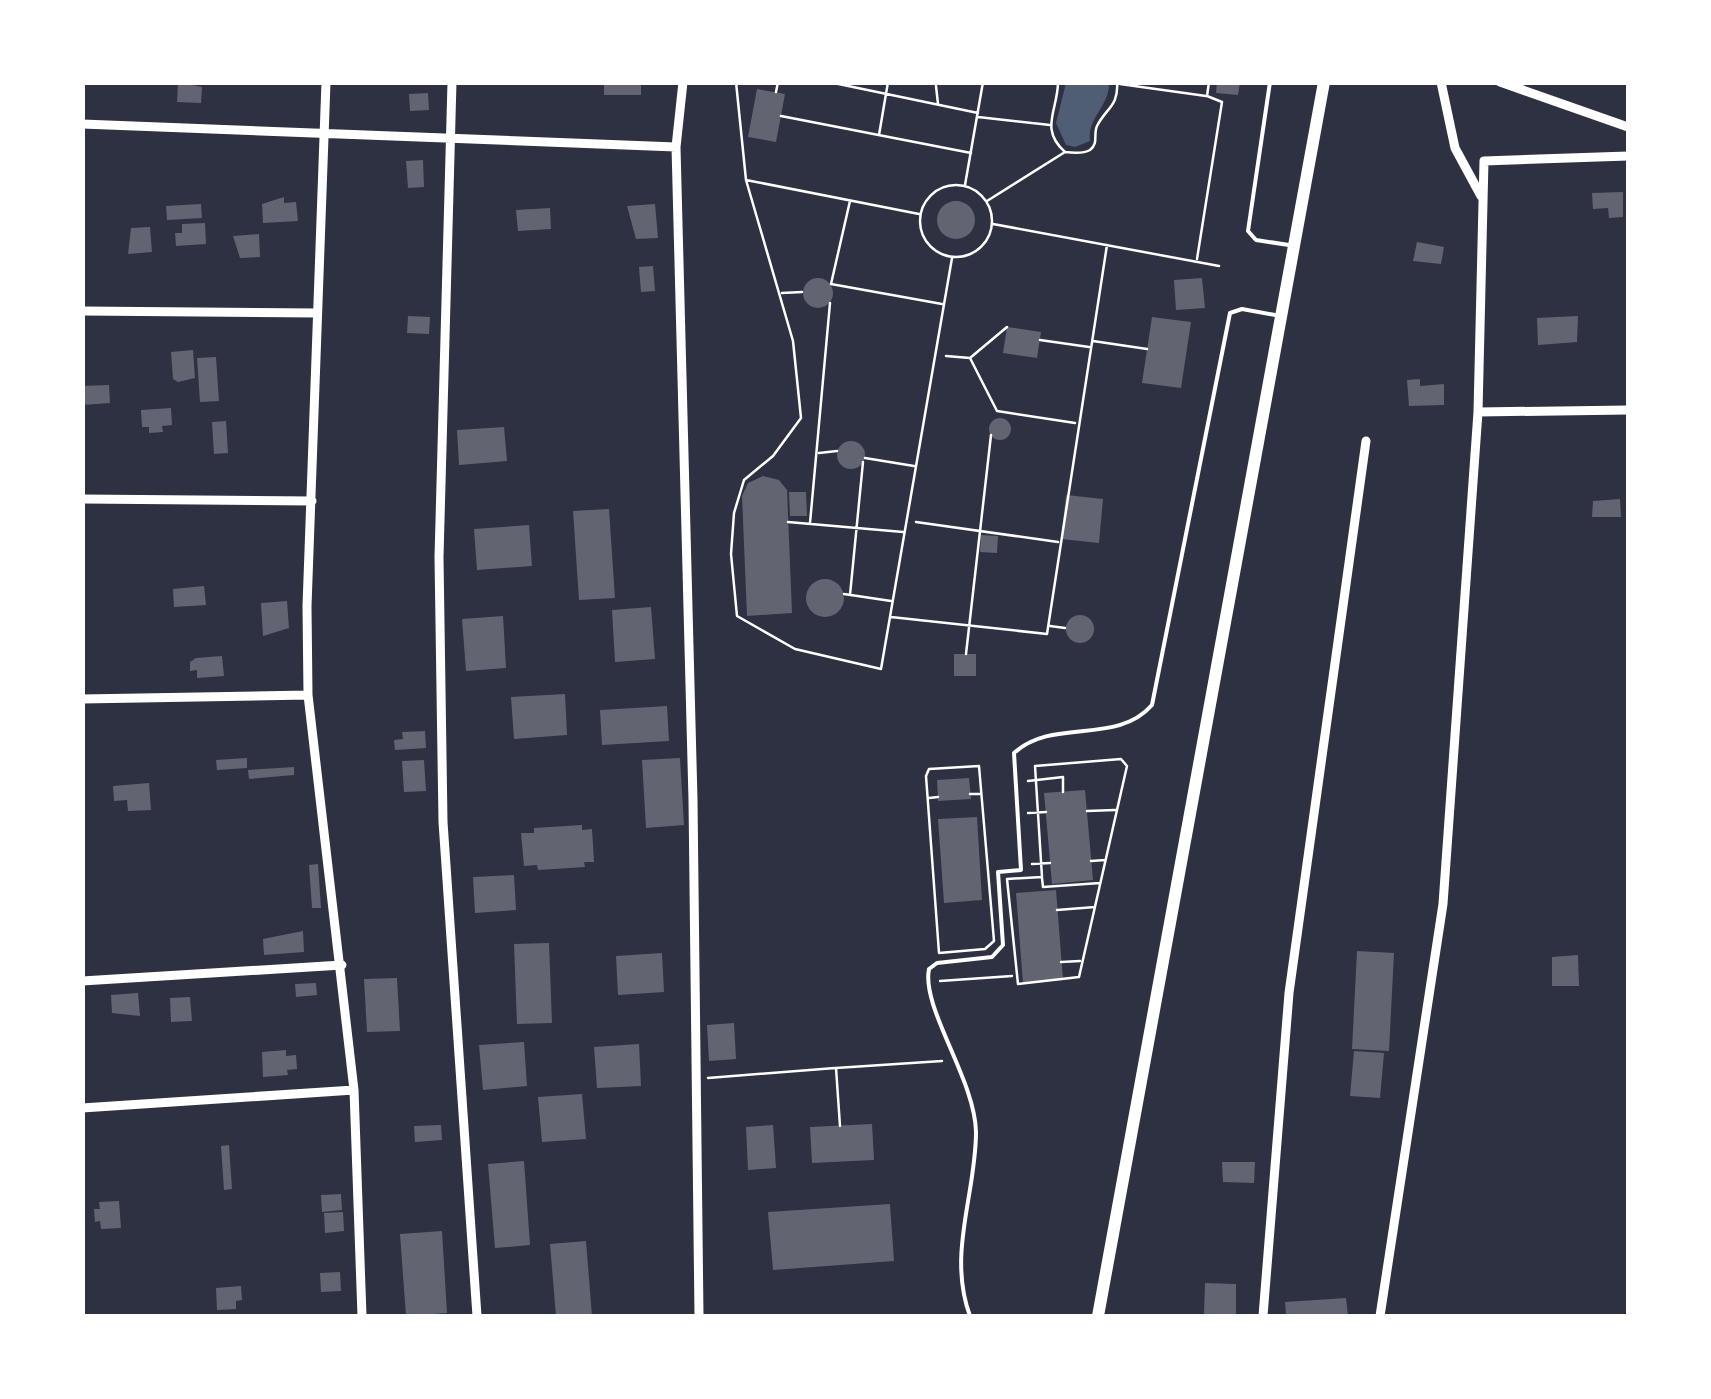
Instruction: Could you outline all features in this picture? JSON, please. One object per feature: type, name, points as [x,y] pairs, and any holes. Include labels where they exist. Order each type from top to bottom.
[{"type":"main road","points":[[1098,1316],[1324,82]]},
{"type":"street","points":[[326,82],[308,694],[354,1090],[362,1316]]},
{"type":"street","points":[[452,82],[439,558],[443,822],[477,1316]]},
{"type":"street","points":[[684,82],[676,147],[699,1316]]},
{"type":"street","points":[[1440,82],[1455,148],[1483,199]]},
{"type":"street","points":[[1500,82],[1628,127]]},
{"type":"street","points":[[82,124],[676,147]]},
{"type":"street","points":[[1380,1316],[1443,904],[1478,412],[1484,161],[1628,156]]},
{"type":"street","points":[[82,311],[317,313]]},
{"type":"street","points":[[1478,412],[1628,410]]},
{"type":"street","points":[[1263,1316],[1289,994],[1366,440]]},
{"type":"street","points":[[82,499],[312,501]]},
{"type":"street","points":[[82,699],[308,694]]},
{"type":"street","points":[[82,981],[342,965]]},
{"type":"street","points":[[82,1108],[354,1090]]},
{"type":"lane","points":[[1270,82],[1248,231],[1256,240],[1294,246]]},
{"type":"lane","points":[[970,1316],[960,1246],[976,1130],[959,1060],[926,982],[928,970],[937,963],[1000,953],[1003,945],[998,872],[1021,870],[1014,752],[1028,740],[1138,722],[1152,705],[1230,313],[1242,309],[1280,316]]},
{"type":"path","points":[[736,82],[746,180],[793,341],[801,418],[773,456],[744,480],[734,513],[731,554],[737,616],[795,650],[881,668],[952,258]]},
{"type":"path","points":[[776,92],[778,82]]},
{"type":"path","points":[[829,82],[857,85],[977,115],[1050,124]]},
{"type":"path","points":[[879,136],[888,82]]},
{"type":"path","points":[[965,186],[983,82]]},
{"type":"path","points":[[1058,82],[1050,124],[1056,144],[1065,152]]},
{"type":"path","points":[[1207,96],[1209,82]]},
{"type":"path","points":[[986,202],[1065,152],[1089,151],[1095,144],[1096,127],[1114,108],[1117,83],[1207,96],[1222,102],[1196,262]]},
{"type":"path","points":[[936,86],[938,104]]},
{"type":"path","points":[[781,116],[970,153]]},
{"type":"path","points":[[742,135],[748,134]]},
{"type":"path","points":[[746,180],[921,214]]},
{"type":"path","points":[[965,186],[986,202],[993,224],[986,242],[971,255],[952,258],[927,242],[921,214],[937,191],[965,186]]},
{"type":"path","points":[[850,201],[831,284],[944,304]]},
{"type":"path","points":[[993,224],[1219,266]]},
{"type":"path","points":[[890,617],[1047,634],[1076,423],[1107,245]]},
{"type":"path","points":[[781,293],[802,292]]},
{"type":"path","points":[[810,522],[830,303]]},
{"type":"path","points":[[946,356],[970,358],[1006,328]]},
{"type":"path","points":[[1040,340],[1090,347]]},
{"type":"path","points":[[1091,341],[1147,349]]},
{"type":"path","points":[[970,358],[997,418]]},
{"type":"path","points":[[997,411],[1076,423]]},
{"type":"path","points":[[966,654],[991,435]]},
{"type":"path","points":[[816,454],[837,452]]},
{"type":"path","points":[[850,595],[864,460],[916,466]]},
{"type":"path","points":[[788,522],[905,532]]},
{"type":"path","points":[[916,522],[1060,542]]},
{"type":"path","points":[[844,594],[893,601]]},
{"type":"path","points":[[1048,626],[1065,628]]},
{"type":"path","points":[[1042,877],[1007,879],[1014,976],[1018,984],[1075,980],[1082,961],[1106,860],[1127,766],[1121,759],[1035,766],[1043,887],[1100,883]]},
{"type":"path","points":[[979,766],[994,941],[991,946],[940,953],[927,798],[930,769],[979,766]]},
{"type":"path","points":[[1016,782],[1062,778],[1064,792]]},
{"type":"path","points":[[970,794],[982,794]]},
{"type":"path","points":[[927,798],[938,797]]},
{"type":"path","points":[[1087,811],[1117,810]]},
{"type":"path","points":[[1018,814],[1046,812]]},
{"type":"path","points":[[978,842],[986,842]]},
{"type":"path","points":[[930,845],[940,845]]},
{"type":"path","points":[[1091,861],[1106,860]]},
{"type":"path","points":[[1021,865],[1050,863]]},
{"type":"path","points":[[933,877],[942,876]]},
{"type":"path","points":[[1058,910],[1095,907]]},
{"type":"path","points":[[1062,962],[1082,961]]},
{"type":"path","points":[[1013,966],[1022,965]]},
{"type":"path","points":[[926,982],[1014,976]]},
{"type":"path","points":[[696,1078],[959,1060]]},
{"type":"path","points":[[836,1068],[840,1126]]},
{"type":"water","points":[[1066,83],[1109,85],[1090,141],[1075,147],[1066,145],[1056,123]]},
{"type":"building","points":[[178,82],[202,87],[201,103],[177,102]]},
{"type":"building","points":[[604,82],[641,82],[641,95],[604,95]]},
{"type":"building","points":[[1217,82],[1240,82],[1238,95],[1216,93]]},
{"type":"building","points":[[757,89],[785,94],[776,142],[748,137]]},
{"type":"building","points":[[428,93],[429,110],[410,111],[409,94]]},
{"type":"building","points":[[423,160],[424,187],[408,188],[406,161]]},
{"type":"building","points":[[1623,192],[1623,217],[1609,218],[1608,208],[1593,209],[1592,193]]},
{"type":"building","points":[[284,197],[284,203],[296,202],[298,221],[263,223],[262,204]]},
{"type":"building","points":[[956,201],[969,207],[975,220],[969,233],[956,239],[943,233],[937,220],[943,207]]},
{"type":"building","points":[[201,204],[202,218],[167,220],[166,206]]},
{"type":"building","points":[[655,204],[658,238],[636,239],[627,206]]},
{"type":"building","points":[[550,208],[551,229],[518,231],[516,210]]},
{"type":"building","points":[[205,223],[206,244],[176,246],[175,233],[182,233],[182,224]]},
{"type":"building","points":[[150,227],[152,252],[128,254],[131,228]]},
{"type":"building","points":[[259,234],[260,257],[240,258],[233,236]]},
{"type":"building","points":[[1417,242],[1444,247],[1441,264],[1413,261]]},
{"type":"building","points":[[653,266],[655,291],[641,292],[639,267]]},
{"type":"building","points":[[818,278],[829,282],[833,293],[829,304],[818,308],[807,304],[803,293],[807,282]]},
{"type":"building","points":[[1202,278],[1205,308],[1176,310],[1174,280]]},
{"type":"building","points":[[408,316],[430,317],[429,334],[407,333]]},
{"type":"building","points":[[1578,316],[1577,342],[1538,345],[1537,318]]},
{"type":"building","points":[[1152,317],[1191,322],[1181,388],[1142,383]]},
{"type":"building","points":[[1007,327],[1041,332],[1037,358],[1003,353]]},
{"type":"building","points":[[193,350],[195,378],[178,382],[173,379],[171,352]]},
{"type":"building","points":[[216,357],[219,401],[200,402],[197,358]]},
{"type":"building","points":[[1420,379],[1420,386],[1444,384],[1444,405],[1409,406],[1407,380]]},
{"type":"building","points":[[109,385],[110,403],[82,405],[82,386]]},
{"type":"building","points":[[171,408],[172,425],[162,426],[163,432],[149,433],[149,427],[142,427],[141,410]]},
{"type":"building","points":[[1000,418],[1008,421],[1008,437],[1000,440],[992,437],[989,429],[992,421]]},
{"type":"building","points":[[226,421],[228,453],[214,454],[212,422]]},
{"type":"building","points":[[504,427],[507,461],[459,465],[457,430]]},
{"type":"building","points":[[851,441],[861,445],[865,455],[861,465],[851,469],[841,465],[837,455],[841,445]]},
{"type":"building","points":[[763,476],[779,480],[787,490],[792,613],[747,616],[742,496],[748,483]]},
{"type":"building","points":[[789,492],[806,492],[807,516],[790,516]]},
{"type":"building","points":[[1066,495],[1103,499],[1099,543],[1061,539]]},
{"type":"building","points":[[1620,499],[1621,517],[1592,517],[1593,501]]},
{"type":"building","points":[[609,509],[615,598],[579,600],[573,511]]},
{"type":"building","points":[[529,525],[532,566],[477,570],[474,529]]},
{"type":"building","points":[[981,535],[998,536],[997,553],[980,552]]},
{"type":"building","points":[[825,579],[838,585],[844,598],[838,611],[825,617],[812,611],[806,598],[812,585]]},
{"type":"building","points":[[204,586],[206,605],[174,607],[173,589]]},
{"type":"building","points":[[287,601],[289,628],[263,636],[261,603]]},
{"type":"building","points":[[651,607],[655,659],[615,662],[612,610]]},
{"type":"building","points":[[1080,615],[1090,619],[1094,629],[1090,639],[1080,643],[1070,639],[1066,629],[1070,619]]},
{"type":"building","points":[[503,616],[506,668],[466,671],[462,619]]},
{"type":"building","points":[[954,654],[976,654],[976,676],[954,676]]},
{"type":"building","points":[[222,656],[224,676],[197,678],[197,670],[190,671],[190,662],[196,658]]},
{"type":"building","points":[[565,694],[567,735],[514,739],[511,697]]},
{"type":"building","points":[[667,706],[669,741],[602,745],[600,710]]},
{"type":"building","points":[[425,731],[426,748],[395,750],[394,740],[403,739],[402,732]]},
{"type":"building","points":[[247,758],[247,768],[217,770],[216,760]]},
{"type":"building","points":[[680,758],[684,825],[646,828],[642,760]]},
{"type":"building","points":[[424,760],[426,791],[404,792],[402,761]]},
{"type":"building","points":[[294,767],[294,775],[249,779],[248,770]]},
{"type":"building","points":[[969,778],[971,799],[938,801],[937,780]]},
{"type":"building","points":[[149,783],[151,810],[128,811],[127,800],[114,801],[113,786]]},
{"type":"building","points":[[1085,790],[1093,880],[1052,884],[1044,793]]},
{"type":"building","points":[[977,817],[982,900],[944,903],[938,819]]},
{"type":"building","points":[[582,825],[582,830],[592,829],[594,862],[584,862],[585,867],[538,870],[537,865],[524,866],[521,833],[534,833],[534,828]]},
{"type":"building","points":[[318,864],[321,908],[312,908],[309,865]]},
{"type":"building","points":[[514,875],[516,910],[475,913],[473,877]]},
{"type":"building","points":[[1056,890],[1063,980],[1023,983],[1016,893]]},
{"type":"building","points":[[303,931],[304,952],[264,955],[263,939]]},
{"type":"building","points":[[549,943],[552,1023],[517,1024],[514,944]]},
{"type":"building","points":[[1357,951],[1394,953],[1389,1051],[1352,1049]]},
{"type":"building","points":[[662,953],[664,992],[618,995],[616,956]]},
{"type":"building","points":[[1578,955],[1579,986],[1552,986],[1552,957]]},
{"type":"building","points":[[397,978],[400,1031],[367,1032],[364,979]]},
{"type":"building","points":[[316,983],[317,995],[296,997],[295,984]]},
{"type":"building","points":[[138,993],[140,1016],[112,1013],[111,995]]},
{"type":"building","points":[[190,997],[192,1021],[171,1022],[170,998]]},
{"type":"building","points":[[734,1023],[736,1059],[709,1061],[707,1025]]},
{"type":"building","points":[[524,1042],[527,1086],[483,1090],[479,1045]]},
{"type":"building","points":[[639,1044],[641,1086],[597,1088],[594,1047]]},
{"type":"building","points":[[286,1050],[286,1056],[296,1055],[297,1069],[287,1070],[288,1075],[263,1077],[262,1052]]},
{"type":"building","points":[[1354,1051],[1384,1053],[1380,1098],[1350,1096]]},
{"type":"building","points":[[582,1094],[586,1139],[542,1142],[538,1097]]},
{"type":"building","points":[[872,1124],[874,1160],[812,1163],[810,1127]]},
{"type":"building","points":[[441,1125],[442,1140],[415,1142],[414,1126]]},
{"type":"building","points":[[773,1125],[776,1168],[748,1170],[746,1127]]},
{"type":"building","points":[[229,1145],[232,1189],[224,1190],[221,1146]]},
{"type":"building","points":[[524,1161],[530,1245],[495,1248],[488,1164]]},
{"type":"building","points":[[1222,1162],[1255,1162],[1254,1183],[1223,1182]]},
{"type":"building","points":[[341,1194],[342,1210],[322,1212],[321,1195]]},
{"type":"building","points":[[119,1201],[121,1228],[101,1229],[100,1221],[95,1222],[94,1209],[100,1209],[99,1202]]},
{"type":"building","points":[[890,1204],[894,1261],[773,1270],[768,1212]]},
{"type":"building","points":[[343,1212],[344,1231],[325,1233],[324,1213]]},
{"type":"building","points":[[442,1231],[447,1313],[406,1316],[400,1234]]},
{"type":"building","points":[[586,1241],[592,1316],[556,1316],[550,1244]]},
{"type":"building","points":[[340,1272],[341,1291],[321,1292],[320,1273]]},
{"type":"building","points":[[1205,1283],[1236,1284],[1236,1315],[1204,1314]]},
{"type":"building","points":[[241,1286],[242,1300],[236,1301],[236,1309],[217,1310],[216,1288]]},
{"type":"building","points":[[1346,1298],[1348,1316],[1286,1316],[1285,1302]]}]
